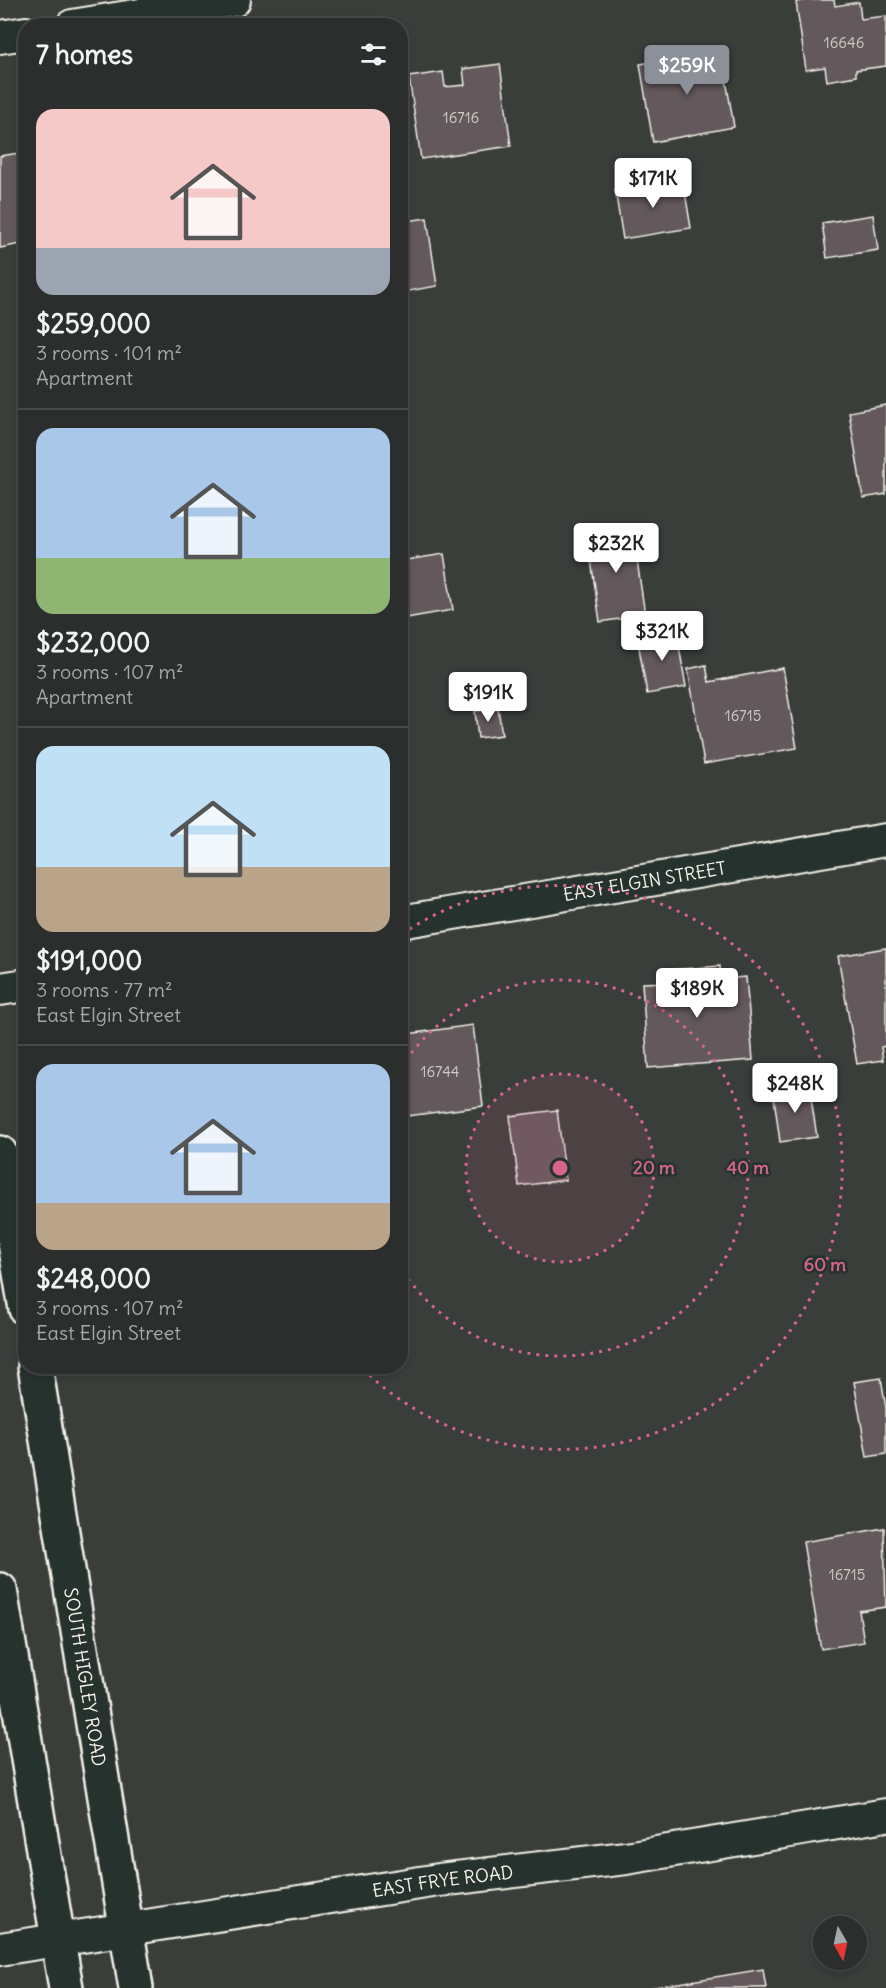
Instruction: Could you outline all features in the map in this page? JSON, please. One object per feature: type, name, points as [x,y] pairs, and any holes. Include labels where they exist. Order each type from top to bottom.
[{"type":"main road","points":[[0,1153],[18,1261]]},
{"type":"main road","name":"SOUTH HIGLEY ROAD","points":[[36,1374],[136,1988]]},
{"type":"main road","points":[[0,1590],[66,1988]]},
{"type":"street","points":[[122,18],[234,0]]},
{"type":"street","points":[[0,37],[18,34]]},
{"type":"street","name":"EAST ELGIN STREET","points":[[408,921],[886,840]]},
{"type":"street","points":[[0,989],[18,986]]},
{"type":"street","name":"EAST FRYE ROAD","points":[[0,1949],[439,1880],[626,1858],[886,1815]]},
{"type":"building","points":[[834,0],[835,6],[859,2],[861,19],[886,16],[886,66],[856,70],[856,76],[827,81],[825,67],[806,70],[796,2]]},
{"type":"building","points":[[721,50],[734,127],[653,142],[640,64]]},
{"type":"building","points":[[500,64],[511,146],[421,159],[409,77],[443,72],[445,87],[465,85],[463,69]]},
{"type":"building","points":[[18,153],[18,245],[0,248],[0,156]]},
{"type":"building","points":[[683,180],[691,228],[623,239],[615,190]]},
{"type":"building","points":[[873,215],[878,250],[827,258],[822,223]]},
{"type":"building","points":[[427,218],[437,286],[408,291],[408,221]]},
{"type":"building","points":[[886,405],[886,494],[863,498],[849,412]]},
{"type":"building","points":[[632,526],[645,615],[600,622],[587,533]]},
{"type":"building","points":[[444,554],[453,610],[408,618],[408,560]]},
{"type":"building","points":[[676,629],[686,687],[647,694],[637,636]]},
{"type":"building","points":[[706,665],[709,682],[783,668],[797,748],[704,764],[688,669]]},
{"type":"building","points":[[498,708],[502,735],[478,738],[475,711]]},
{"type":"building","points":[[886,948],[886,1046],[881,1047],[883,1060],[857,1064],[838,956]]},
{"type":"building","points":[[720,966],[721,979],[746,977],[753,1060],[648,1068],[642,983],[669,982],[668,970]]},
{"type":"building","points":[[473,1025],[483,1106],[408,1116],[408,1034]]},
{"type":"building","points":[[809,1085],[817,1137],[780,1142],[773,1090]]},
{"type":"building","points":[[557,1110],[566,1180],[519,1186],[510,1116]]},
{"type":"building","points":[[881,1378],[886,1408],[886,1454],[867,1457],[854,1382]]},
{"type":"building","points":[[884,1528],[886,1607],[859,1611],[864,1642],[821,1649],[803,1542]]},
{"type":"building","points":[[763,1969],[766,1988],[649,1988]]}]
